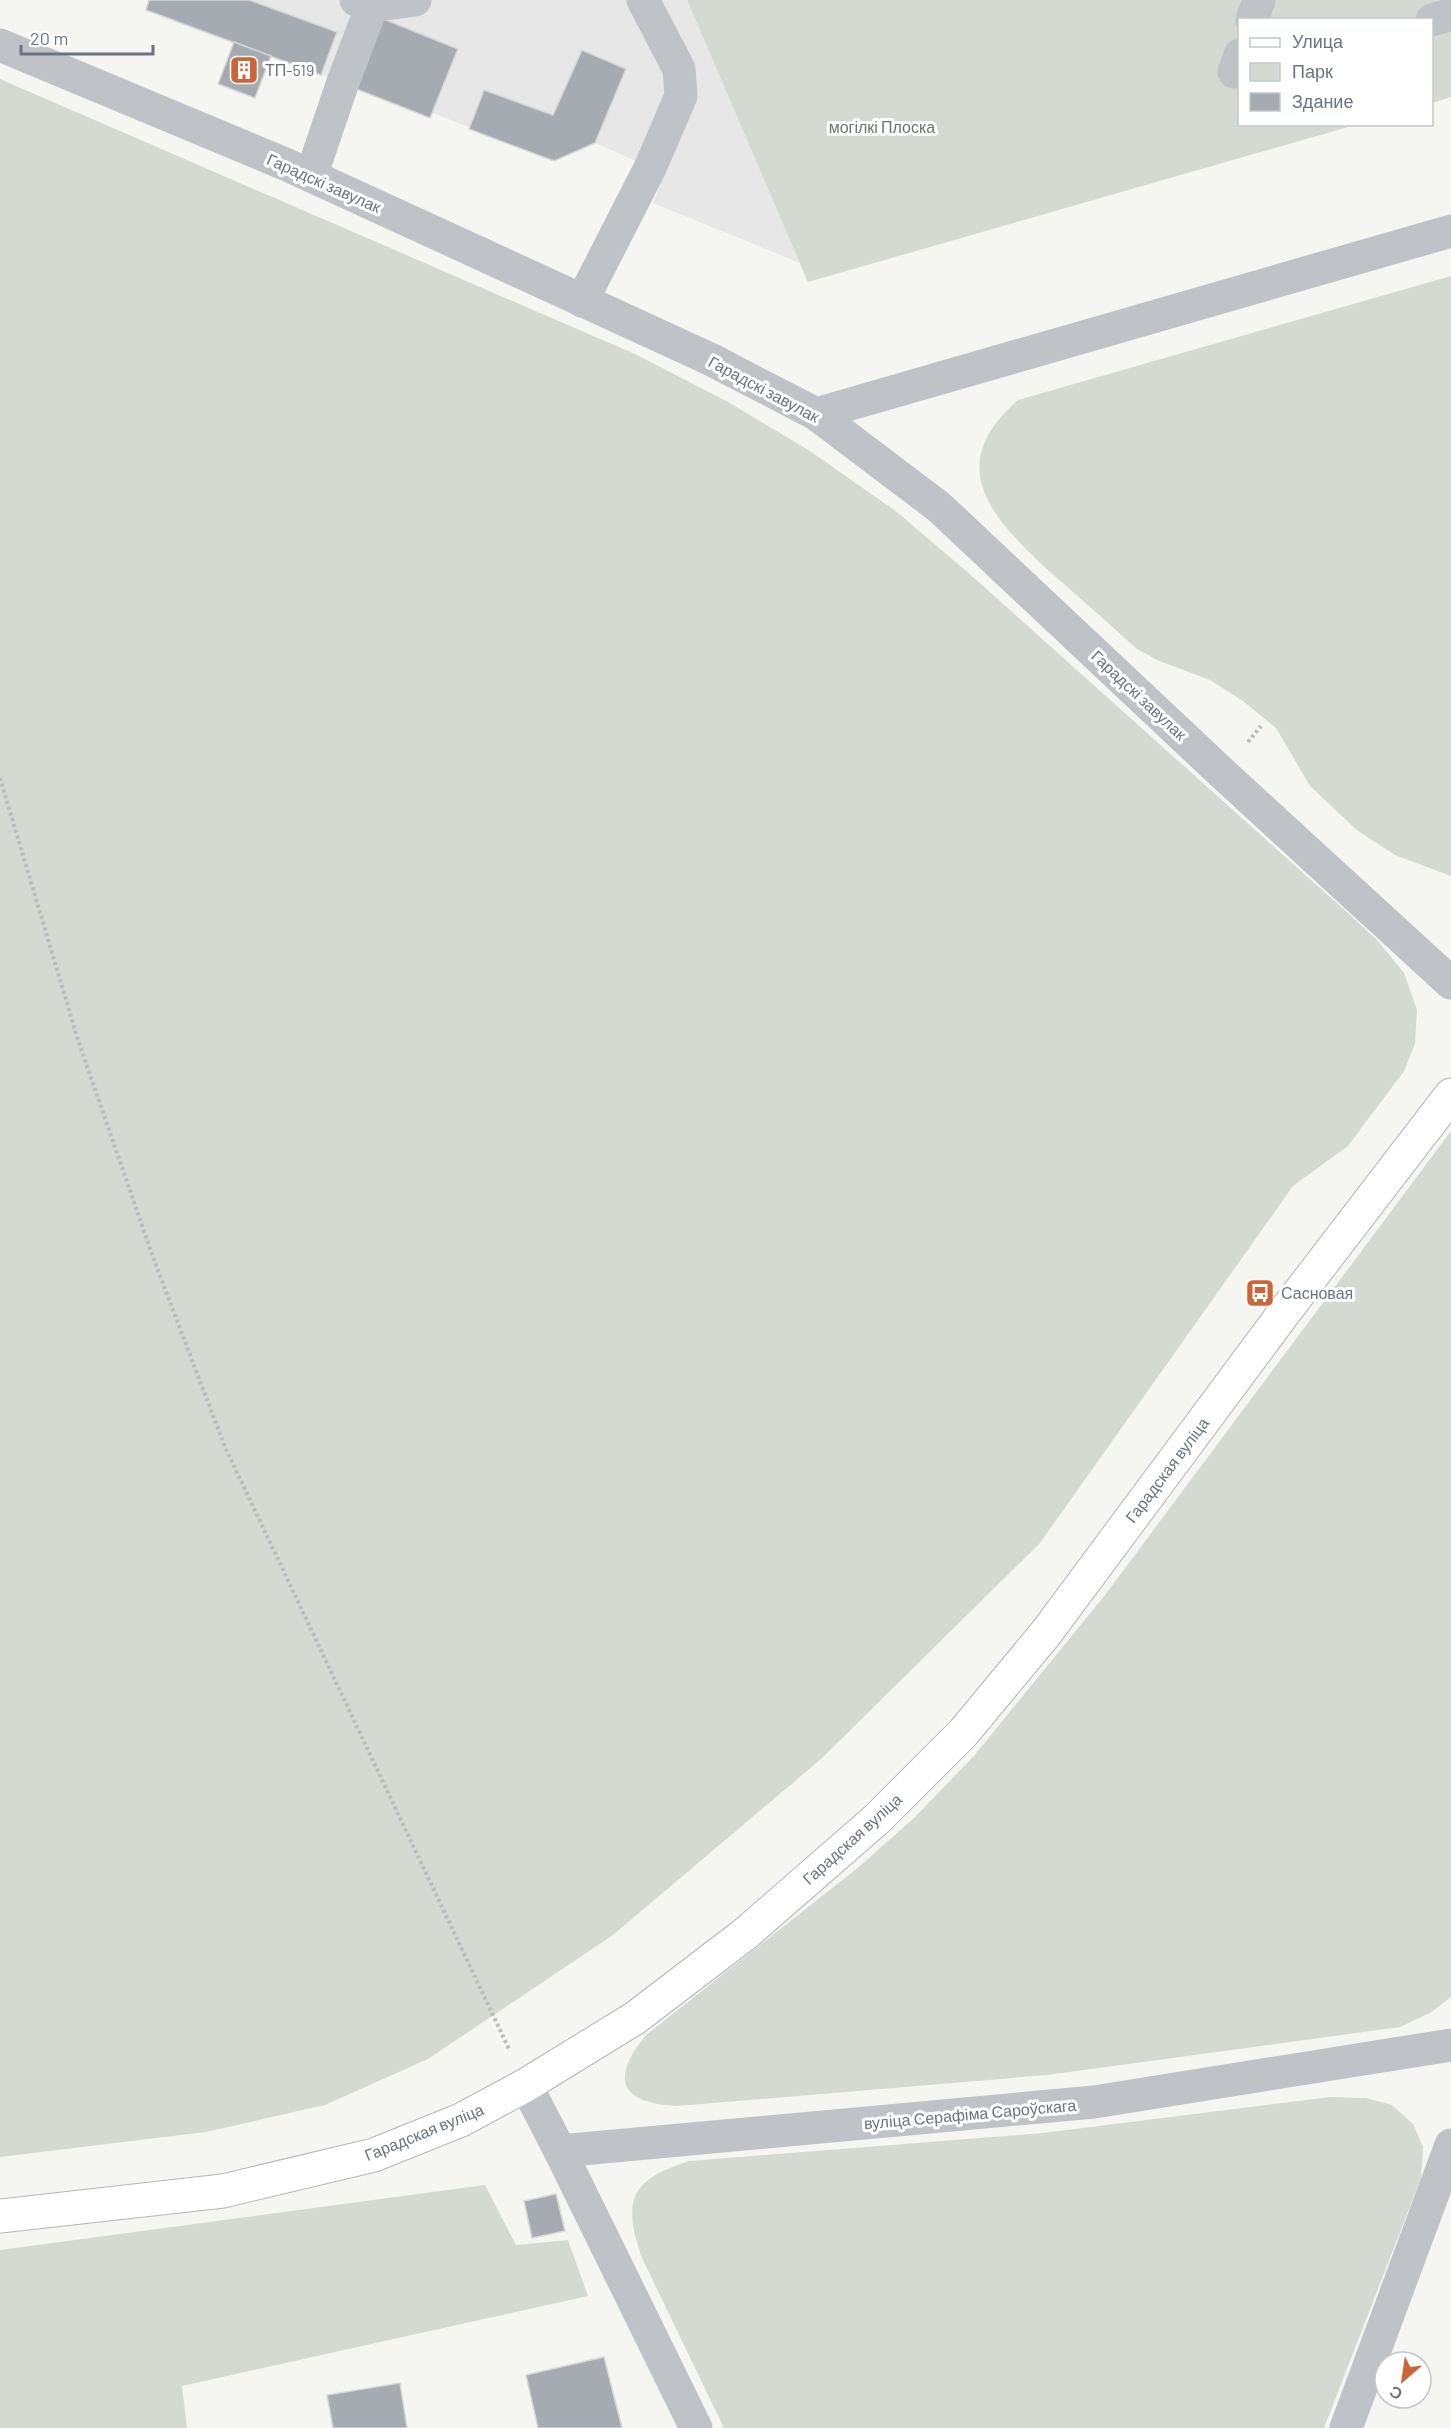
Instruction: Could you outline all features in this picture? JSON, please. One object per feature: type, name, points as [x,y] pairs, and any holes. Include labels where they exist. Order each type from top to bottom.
[{"type":"main road","name":"Гарадская вуліца","points":[[0,2216],[223,2191],[374,2155],[461,2120],[526,2085],[635,2018],[745,1934],[877,1819],[963,1733],[1046,1634],[1286,1310],[1451,1095]]},
{"type":"street","points":[[311,176],[343,82],[364,3],[415,0]]},
{"type":"street","points":[[582,301],[650,168],[681,96],[679,69],[643,0]]},
{"type":"street","points":[[1253,18],[1259,0]]},
{"type":"street","points":[[1433,19],[1451,14]]},
{"type":"street","name":"Гарадскі завулак","points":[[0,45],[311,176],[710,359],[816,414],[939,507],[1222,773],[1451,982]]},
{"type":"street","points":[[1238,58],[1234,72],[1238,71]]},
{"type":"street","points":[[816,414],[1451,231]]},
{"type":"street","name":"вуліца Серафіма Сароўскага","points":[[560,2151],[1094,2103],[1451,2045]]},
{"type":"street","points":[[526,2085],[696,2428]]},
{"type":"street","points":[[1347,2428],[1451,2145]]},
{"type":"path","points":[[0,778],[78,1040],[154,1260],[225,1447],[526,2085]]},
{"type":"shaded area","points":[[149,0],[687,0],[800,263],[653,203],[665,174],[595,143],[554,161],[433,113],[430,118],[343,82],[146,10]]},
{"type":"green space","name":"могілкі Плоска","points":[[687,0],[1451,0],[1451,97],[1433,103],[1433,18],[1238,18],[1238,126],[1352,126],[808,282]]},
{"type":"green space","points":[[0,79],[637,355],[728,402],[810,451],[897,512],[973,577],[1349,914],[1378,941],[1404,973],[1417,1010],[1415,1044],[1404,1071],[1348,1146],[1293,1186],[1040,1543],[821,1759],[613,1935],[428,2059],[325,2105],[206,2132],[0,2157]]},
{"type":"green space","points":[[1451,276],[1451,876],[1395,855],[1358,831],[1310,786],[1276,728],[1243,701],[1210,680],[1157,660],[1137,649],[1016,539],[998,518],[986,496],[980,473],[982,450],[994,426],[1018,400]]},
{"type":"green space","points":[[1451,1131],[1451,1997],[1430,2013],[1400,2027],[1047,2075],[677,2106],[642,2100],[632,2094],[626,2086],[625,2076],[635,2050],[646,2035],[860,1866],[914,1818],[973,1757],[1105,1595]]},
{"type":"green space","points":[[1330,2097],[1366,2098],[1392,2105],[1413,2124],[1423,2147],[1421,2178],[1324,2428],[724,2428],[642,2258],[636,2238],[633,2207],[636,2195],[654,2176],[689,2161],[1043,2133]]},
{"type":"green space","points":[[485,2185],[516,2245],[568,2240],[588,2296],[182,2386],[187,2428],[0,2428],[0,2250]]},
{"type":"building","points":[[149,0],[249,0],[337,32],[321,75],[146,10]]},
{"type":"building","points":[[381,18],[458,49],[430,118],[354,88]]},
{"type":"building","name":"ТП-519","points":[[234,42],[271,56],[255,98],[218,84]]},
{"type":"building","points":[[582,50],[626,69],[595,143],[554,161],[469,129],[484,90],[553,115]]},
{"type":"building","points":[[556,2194],[565,2231],[532,2238],[524,2201]]},
{"type":"building","points":[[604,2357],[622,2428],[538,2428],[526,2375]]},
{"type":"building","points":[[400,2383],[407,2428],[333,2428],[327,2395]]},
{"type":"place","name":"ТП-519","points":[[244,70]]},
{"type":"place","name":"Сасновая","points":[[1260,1293]]}]
